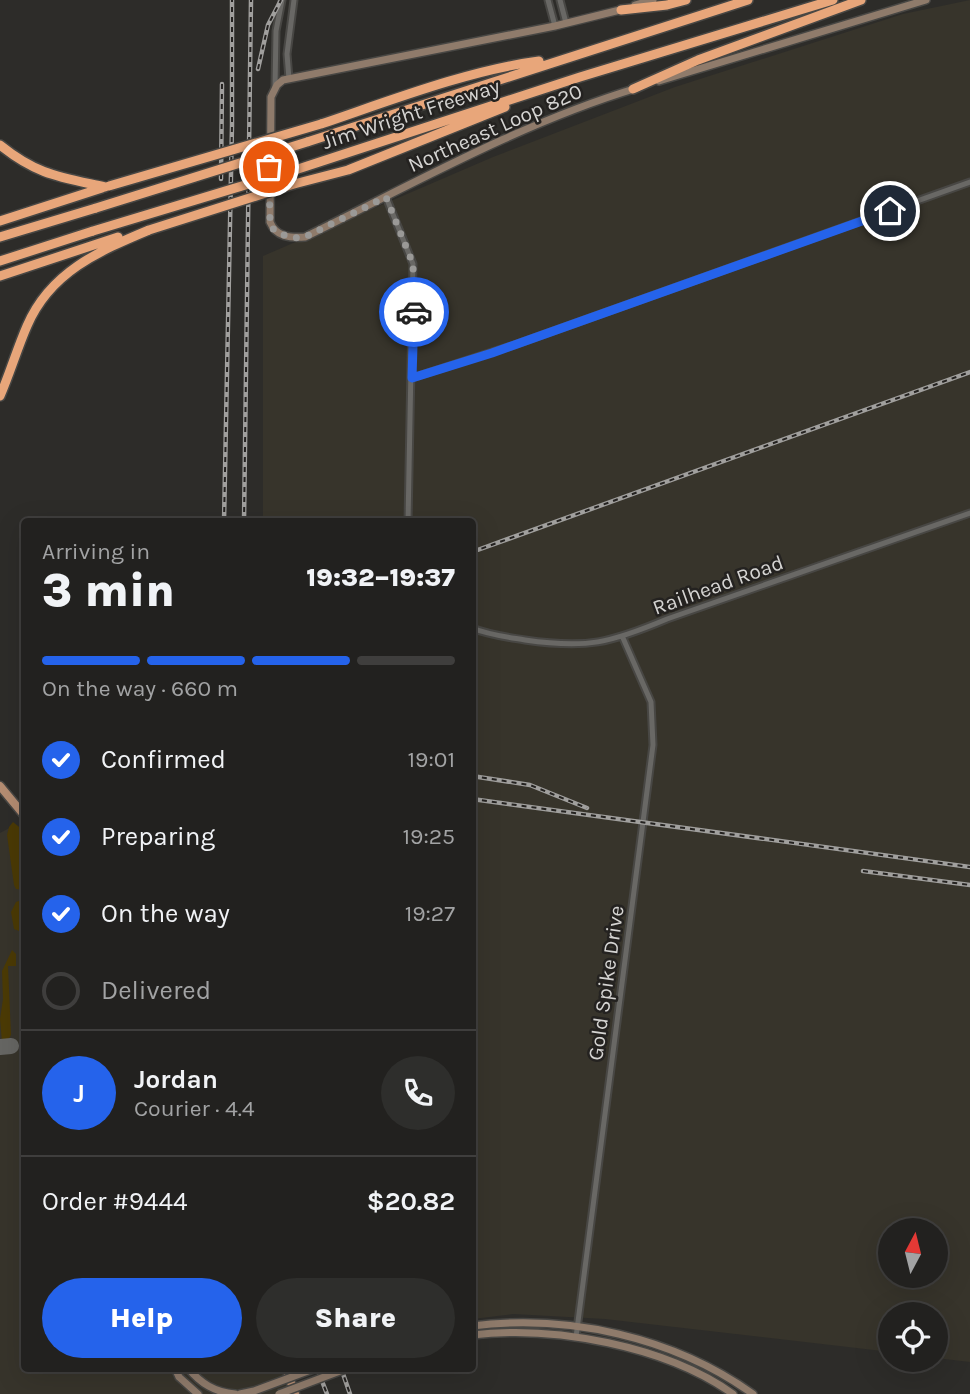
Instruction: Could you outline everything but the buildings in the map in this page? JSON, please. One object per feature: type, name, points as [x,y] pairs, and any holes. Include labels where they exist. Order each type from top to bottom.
[{"type":"highway","points":[[621,10],[686,0]]},
{"type":"highway","name":"Jim Wright Freeway","points":[[0,237],[307,142],[748,0]]},
{"type":"highway","name":"Jim Wright Freeway","points":[[0,261],[295,170],[580,76],[833,0]]},
{"type":"highway","points":[[633,89],[698,60],[861,0]]},
{"type":"highway","points":[[0,221],[477,75],[535,61],[562,58]]},
{"type":"highway","points":[[0,276],[83,248],[348,170],[580,76]]},
{"type":"highway","points":[[0,145],[28,166],[52,176],[107,187]]},
{"type":"highway","points":[[0,396],[27,325],[54,285],[84,260],[149,230]]},
{"type":"main road","points":[[0,786],[21,811]]},
{"type":"main road","points":[[287,1372],[295,1394]]},
{"type":"street","points":[[275,88],[276,31],[282,0]]},
{"type":"street","points":[[289,79],[287,54],[294,0]]},
{"type":"street","points":[[548,0],[555,26]]},
{"type":"street","points":[[560,0],[566,23]]},
{"type":"street","points":[[275,88],[283,80],[555,26],[653,0]]},
{"type":"street","name":"Northeast Loop 820","points":[[275,88],[271,97],[269,121],[268,213],[272,228],[280,234],[287,237],[305,237],[492,146],[587,105],[926,0]]},
{"type":"street","points":[[412,378],[481,357],[970,181]]},
{"type":"street","points":[[386,197],[413,264],[408,518]]},
{"type":"street","name":"Railhead Road","points":[[476,630],[486,634],[570,645],[623,638],[667,619],[970,513]]},
{"type":"street","name":"Gold Spike Drive","points":[[576,1337],[653,745],[650,702],[623,638]]},
{"type":"street","points":[[476,1326],[532,1322],[577,1326],[644,1341],[688,1357],[730,1378],[753,1394]]},
{"type":"street","points":[[476,1335],[502,1333],[576,1337],[641,1352],[673,1363],[733,1394]]},
{"type":"street","points":[[177,1372],[198,1394]]},
{"type":"street","points":[[192,1372],[204,1384],[219,1392],[238,1394],[254,1391],[305,1372]]},
{"type":"street","points":[[279,1394],[337,1372]]},
{"type":"shaded area","points":[[970,0],[970,1362],[948,1359],[948,1302],[878,1302],[878,1350],[605,1319],[513,1314],[476,1319],[476,518],[263,518],[263,256],[493,157],[675,87],[903,14]]},
{"type":"shaded area","points":[[13,822],[21,829],[21,890],[16,889],[14,885],[7,835]]},
{"type":"shaded area","points":[[15,825],[21,832],[21,1372],[284,1372],[292,1394],[0,1394],[0,833]]},
{"type":"shaded area","points":[[21,900],[21,932],[14,929],[11,912],[16,902]]},
{"type":"shaded area","points":[[12,950],[16,954],[16,966],[8,966],[11,1035],[8,1040],[2,1042],[2,971]]},
{"type":"taxiway","points":[[0,1047],[11,1046]]},
{"type":"railway","points":[[224,518],[232,0]]},
{"type":"railway","points":[[244,518],[251,0]]},
{"type":"railway","points":[[258,69],[268,25],[281,0]]},
{"type":"railway","points":[[221,179],[222,84]]},
{"type":"railway","points":[[476,551],[970,372]]},
{"type":"railway","points":[[476,777],[530,785],[587,808]]},
{"type":"railway","points":[[476,800],[970,867]]},
{"type":"railway","points":[[863,871],[970,885]]},
{"type":"railway","points":[[319,1372],[327,1394]]},
{"type":"railway","points":[[342,1372],[350,1394]]},
{"type":"way so far","points":[[269,167],[270,222],[272,228],[287,237],[305,237],[386,197],[413,264],[414,312]]},
{"type":"route","points":[[414,312],[412,378],[492,353],[890,211]]}]
